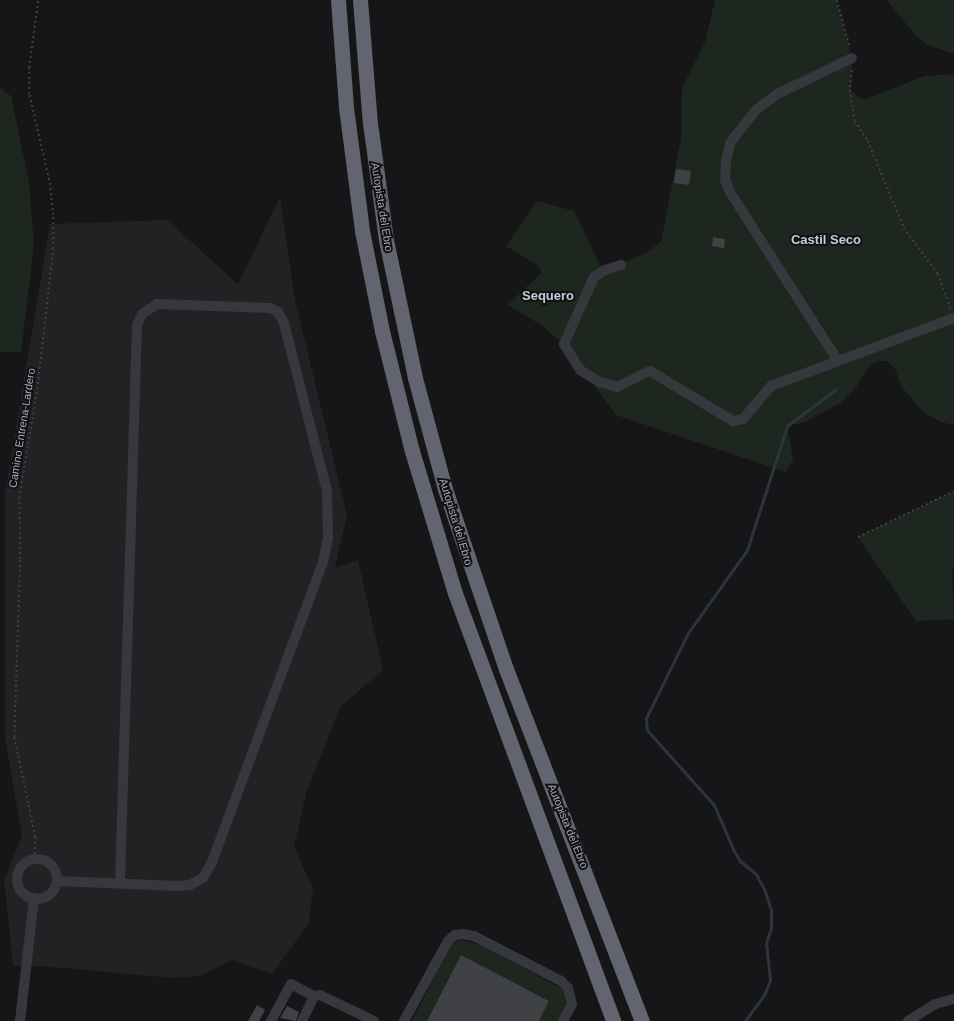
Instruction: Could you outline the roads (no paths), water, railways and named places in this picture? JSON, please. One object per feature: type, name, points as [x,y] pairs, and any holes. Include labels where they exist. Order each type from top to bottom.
[{"type":"highway","name":"Autopista del Ebro","points":[[338,0],[346,107],[362,231],[382,331],[410,444],[458,600],[613,1021]]},
{"type":"highway","name":"Autopista del Ebro","points":[[360,0],[370,123],[386,240],[415,378],[441,474],[493,633],[642,1021]]},
{"type":"street","points":[[838,361],[730,192],[725,180],[726,160],[730,143],[756,110],[777,94],[852,58]]},
{"type":"street","points":[[621,265],[603,271],[594,277],[564,344],[580,370],[600,382],[617,387],[650,371],[733,421],[743,419],[771,386],[838,361],[953,314]]},
{"type":"street","points":[[57,880],[120,883],[190,885],[197,882],[208,871],[323,562],[329,517],[326,491],[284,323],[278,312],[270,308],[157,304],[142,314],[137,325],[120,883]]},
{"type":"street","points":[[34,859],[41,859],[53,867],[57,880],[47,896],[34,898],[22,892],[17,879],[22,866],[34,859]]},
{"type":"street","points":[[20,1021],[34,898]]},
{"type":"street","points":[[404,1021],[448,941],[455,935],[463,934],[474,936],[561,980],[568,988],[572,1004],[563,1021]]},
{"type":"street","points":[[271,1021],[291,984],[314,996],[326,997],[374,1021]]},
{"type":"street","points":[[302,1021],[314,996]]},
{"type":"street","points":[[908,1021],[935,1004],[954,999]]},
{"type":"waterway","points":[[745,1021],[765,993],[770,980],[766,944],[771,928],[771,910],[765,891],[756,874],[740,861],[734,851],[714,805],[647,730],[646,718],[688,633],[747,550],[787,426],[836,389]]},
{"type":"district","name":"Castil Seco","points":[[826,240]]},
{"type":"district","name":"Sequero","points":[[548,296]]}]
